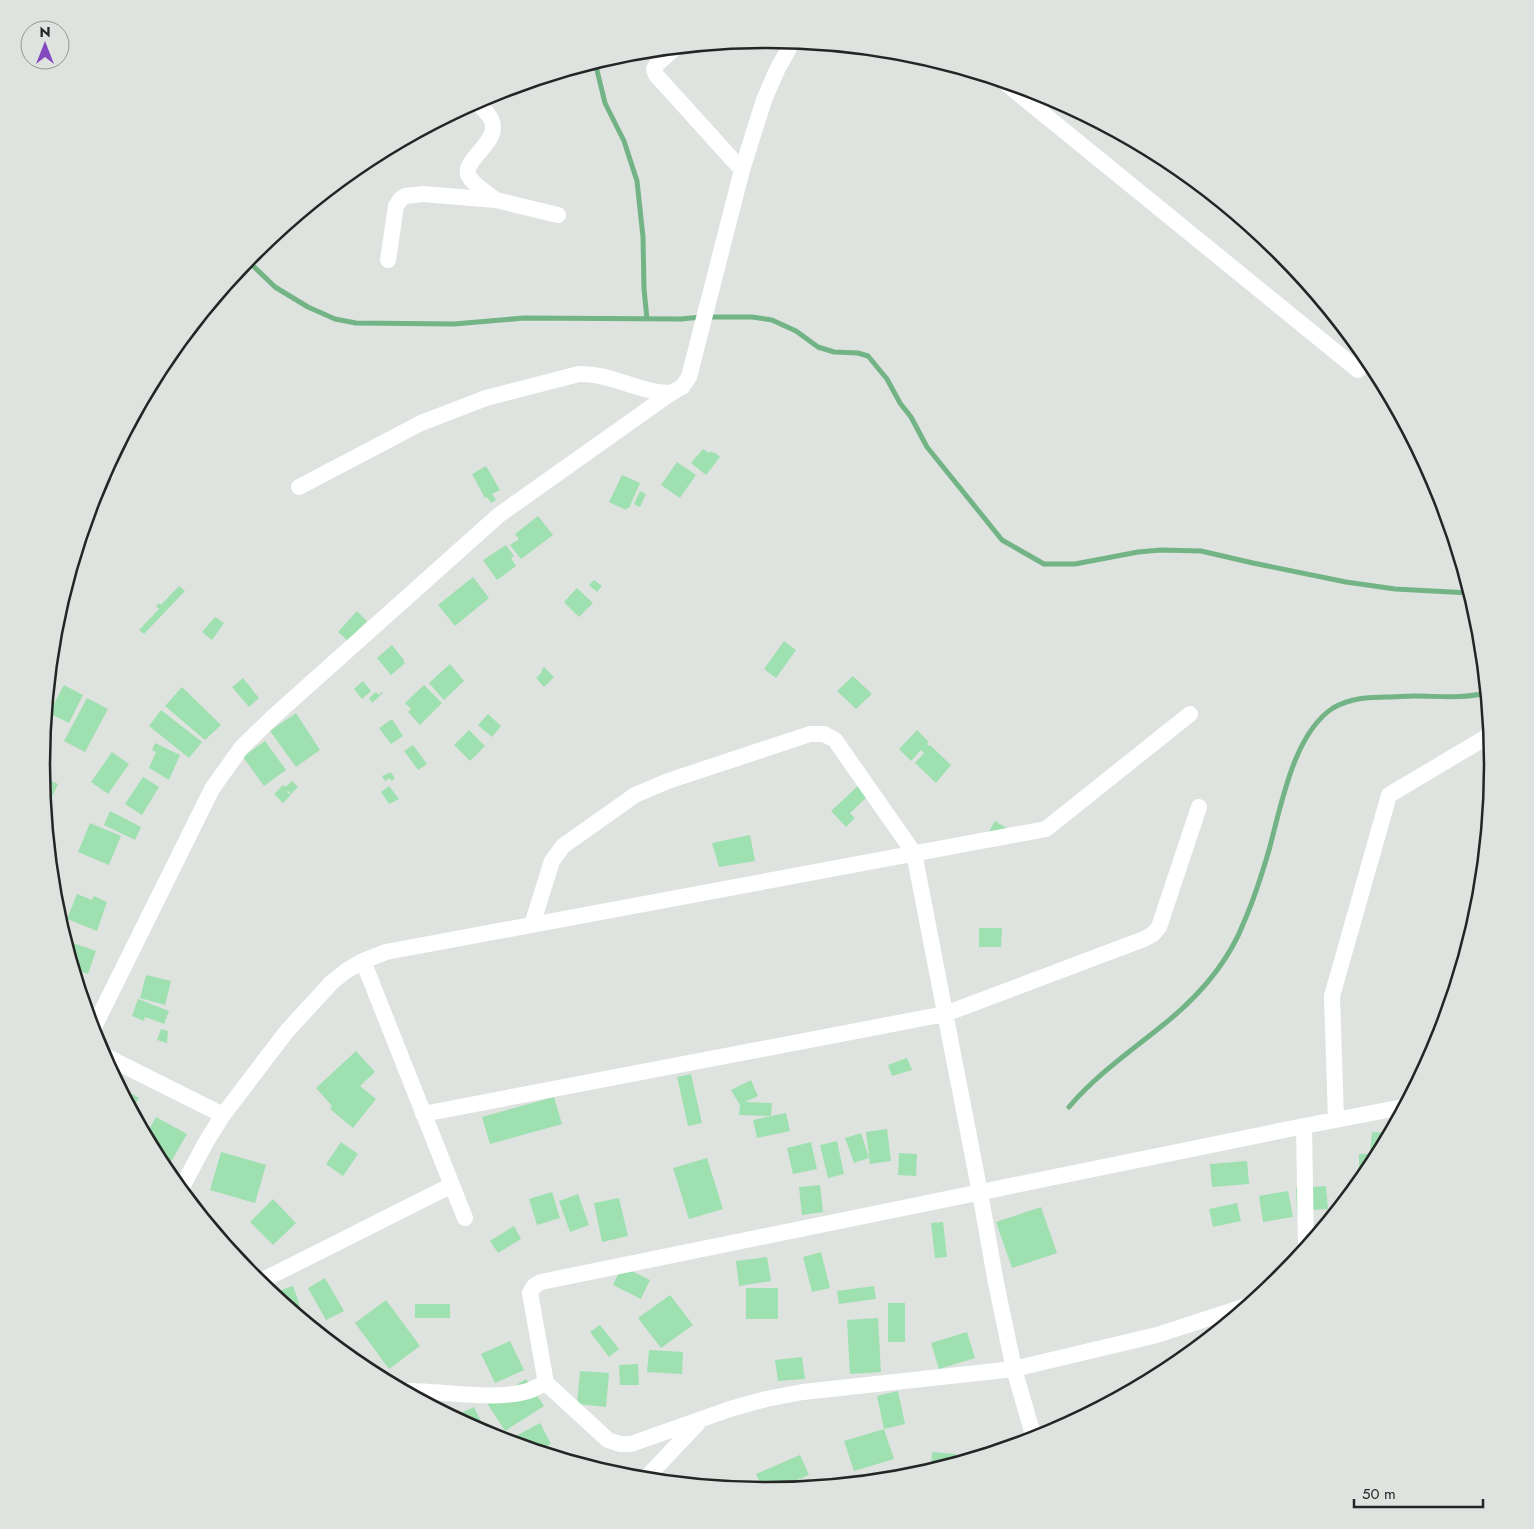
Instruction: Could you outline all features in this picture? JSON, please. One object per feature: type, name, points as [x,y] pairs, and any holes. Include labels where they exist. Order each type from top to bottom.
[{"type":"street","points":[[98,1020],[212,789],[241,748],[499,515],[682,387],[688,377],[742,170],[768,92],[789,48]]},
{"type":"street","points":[[667,55],[657,64],[654,70],[656,75],[742,170]]},
{"type":"street","points":[[1019,94],[1358,370]]},
{"type":"street","points":[[481,107],[491,118],[493,133],[468,168],[468,174],[470,179],[496,200]]},
{"type":"street","points":[[388,260],[396,206],[405,196],[423,194],[496,200],[558,215]]},
{"type":"street","points":[[299,487],[421,423],[486,398],[579,374],[592,374],[657,393],[671,393]]},
{"type":"street","points":[[185,1182],[223,1115],[287,1031],[332,982],[363,961],[386,952],[1046,829],[1190,714]]},
{"type":"street","points":[[532,925],[552,861],[557,852],[606,814],[635,796],[668,781],[810,734],[824,734],[836,740],[914,853],[996,1283],[1014,1369],[1032,1430]]},
{"type":"street","points":[[1336,1120],[1332,996],[1389,795],[1483,739]]},
{"type":"street","points":[[423,1114],[946,1014],[1144,939],[1153,934],[1159,927],[1199,807]]},
{"type":"street","points":[[363,961],[464,1218]]},
{"type":"street","points":[[115,1061],[223,1115]]},
{"type":"street","points":[[1231,1311],[1157,1335],[1014,1369],[803,1392],[766,1399],[631,1444],[620,1444],[608,1440],[546,1383],[530,1293],[534,1286],[541,1282],[1396,1108]]},
{"type":"street","points":[[1304,1126],[1306,1237]]},
{"type":"street","points":[[267,1278],[452,1186]]},
{"type":"street","points":[[419,1391],[487,1395],[510,1394],[528,1391],[546,1383]]},
{"type":"street","points":[[652,1472],[700,1420]]},
{"type":"building","points":[[703,449],[709,453],[711,451],[714,452],[720,457],[706,475],[691,463]]},
{"type":"building","points":[[677,462],[696,475],[680,498],[661,485]]},
{"type":"building","points":[[486,466],[500,490],[492,494],[496,500],[491,503],[487,497],[485,498],[472,474]]},
{"type":"building","points":[[622,475],[640,483],[629,508],[626,510],[609,502]]},
{"type":"building","points":[[640,491],[646,494],[640,507],[634,504]]},
{"type":"building","points":[[538,516],[553,535],[521,559],[510,545],[519,539],[515,534]]},
{"type":"building","points":[[506,545],[514,556],[511,558],[516,566],[497,580],[483,560]]},
{"type":"building","points":[[473,577],[489,598],[455,626],[438,605]]},
{"type":"building","points":[[594,580],[602,586],[597,592],[589,585]]},
{"type":"building","points":[[179,586],[185,591],[144,634],[139,630],[159,609],[156,606],[159,603],[161,605]]},
{"type":"building","points":[[577,588],[593,603],[579,617],[564,602]]},
{"type":"building","points":[[357,611],[367,621],[348,641],[338,632]]},
{"type":"building","points":[[215,617],[224,623],[212,640],[202,632]]},
{"type":"building","points":[[784,641],[796,650],[776,678],[764,669]]},
{"type":"building","points":[[392,645],[405,663],[391,675],[377,658]]},
{"type":"building","points":[[450,664],[464,681],[444,700],[429,683]]},
{"type":"building","points":[[544,667],[554,677],[544,687],[536,678]]},
{"type":"building","points":[[853,676],[872,694],[856,709],[837,691]]},
{"type":"building","points":[[243,678],[259,698],[249,707],[232,687]]},
{"type":"building","points":[[363,681],[371,691],[362,699],[354,689]]},
{"type":"building","points":[[64,685],[83,695],[69,723],[52,715],[53,705]]},
{"type":"building","points":[[424,685],[442,703],[420,725],[408,712],[411,709],[405,703]]},
{"type":"building","points":[[182,687],[221,725],[205,740],[165,706]]},
{"type":"building","points":[[376,692],[379,695],[383,693],[372,703],[369,698]]},
{"type":"building","points":[[87,698],[108,709],[85,752],[64,741]]},
{"type":"building","points":[[161,710],[202,742],[189,758],[149,726]]},
{"type":"building","points":[[296,713],[320,750],[296,767],[270,731]]},
{"type":"building","points":[[488,714],[501,726],[492,737],[478,725]]},
{"type":"building","points":[[392,719],[403,736],[391,744],[379,728]]},
{"type":"building","points":[[469,730],[485,746],[470,761],[454,745]]},
{"type":"building","points":[[917,730],[929,742],[927,744],[951,765],[936,783],[915,763],[924,753],[921,750],[911,761],[899,749]]},
{"type":"building","points":[[265,741],[286,770],[264,786],[243,757]]},
{"type":"building","points":[[155,743],[180,755],[169,780],[149,768],[156,752],[152,750]]},
{"type":"building","points":[[413,745],[427,764],[418,770],[404,751]]},
{"type":"building","points":[[112,752],[129,764],[108,794],[91,782]]},
{"type":"building","points":[[391,772],[395,779],[391,781],[390,778],[385,781],[382,776]]},
{"type":"building","points":[[143,777],[159,787],[142,815],[125,804]]},
{"type":"building","points":[[51,781],[58,784],[51,798]]},
{"type":"building","points":[[292,781],[298,787],[291,794],[287,792],[291,795],[283,803],[274,794],[283,785],[285,787]]},
{"type":"building","points":[[860,784],[869,795],[850,813],[855,818],[846,827],[831,811]]},
{"type":"building","points":[[389,786],[399,799],[389,804],[381,792]]},
{"type":"building","points":[[110,811],[141,827],[135,840],[104,825]]},
{"type":"building","points":[[995,821],[1008,829],[988,833]]},
{"type":"building","points":[[90,823],[121,836],[109,865],[78,852]]},
{"type":"building","points":[[750,835],[755,861],[719,867],[712,843]]},
{"type":"building","points":[[77,894],[92,900],[94,896],[107,902],[97,931],[67,919]]},
{"type":"building","points":[[979,928],[1002,928],[1001,947],[979,947]]},
{"type":"building","points":[[72,943],[96,951],[88,974],[81,971]]},
{"type":"building","points":[[146,975],[171,981],[165,1005],[140,998]]},
{"type":"building","points":[[138,999],[169,1011],[164,1024],[145,1017],[144,1021],[132,1016]]},
{"type":"building","points":[[161,1029],[168,1031],[167,1043],[157,1040]]},
{"type":"building","points":[[356,1051],[375,1072],[360,1086],[376,1099],[353,1128],[330,1109],[332,1106],[316,1088]]},
{"type":"building","points":[[907,1058],[912,1070],[892,1076],[888,1065]]},
{"type":"building","points":[[691,1074],[702,1123],[688,1126],[677,1077]]},
{"type":"building","points":[[751,1080],[758,1096],[745,1102],[772,1103],[771,1116],[739,1115],[740,1105],[731,1090]]},
{"type":"building","points":[[129,1092],[139,1098],[136,1103]]},
{"type":"building","points":[[554,1097],[562,1124],[490,1144],[482,1117]]},
{"type":"building","points":[[786,1113],[790,1131],[757,1138],[753,1120]]},
{"type":"building","points":[[156,1117],[187,1134],[171,1162],[150,1129]]},
{"type":"building","points":[[887,1129],[891,1161],[870,1164],[866,1132]]},
{"type":"building","points":[[1372,1132],[1382,1133],[1370,1152]]},
{"type":"building","points":[[861,1133],[869,1158],[854,1163],[845,1138]]},
{"type":"building","points":[[837,1141],[844,1174],[828,1178],[820,1145]]},
{"type":"building","points":[[341,1142],[358,1154],[343,1176],[326,1164]]},
{"type":"building","points":[[811,1142],[817,1169],[793,1174],[787,1148]]},
{"type":"building","points":[[221,1152],[266,1165],[255,1203],[210,1190]]},
{"type":"building","points":[[899,1153],[917,1154],[916,1176],[898,1175]]},
{"type":"building","points":[[1359,1154],[1369,1154],[1363,1163],[1359,1169]]},
{"type":"building","points":[[707,1158],[723,1209],[689,1219],[673,1168]]},
{"type":"building","points":[[1247,1161],[1249,1184],[1212,1187],[1210,1164]]},
{"type":"building","points":[[820,1185],[823,1212],[802,1215],[799,1187]]},
{"type":"building","points":[[1326,1186],[1328,1209],[1297,1211],[1296,1188]]},
{"type":"building","points":[[1288,1191],[1293,1217],[1263,1222],[1259,1196]]},
{"type":"building","points":[[552,1192],[560,1218],[537,1225],[529,1199]]},
{"type":"building","points":[[578,1194],[589,1225],[570,1232],[559,1201]]},
{"type":"building","points":[[619,1198],[628,1236],[602,1242],[594,1203]]},
{"type":"building","points":[[273,1199],[296,1223],[273,1245],[250,1222]]},
{"type":"building","points":[[1237,1203],[1241,1221],[1213,1227],[1209,1209]]},
{"type":"building","points":[[1041,1207],[1057,1253],[1012,1268],[996,1222]]},
{"type":"building","points":[[943,1222],[947,1257],[935,1258],[931,1223]]},
{"type":"building","points":[[514,1226],[521,1239],[498,1253],[490,1241]]},
{"type":"building","points":[[821,1252],[830,1288],[812,1292],[803,1257]]},
{"type":"building","points":[[767,1257],[771,1281],[739,1286],[736,1261]]},
{"type":"building","points":[[622,1266],[650,1280],[641,1299],[613,1285]]},
{"type":"building","points":[[325,1278],[344,1311],[326,1320],[308,1288]]},
{"type":"building","points":[[293,1286],[300,1306],[298,1307],[280,1291]]},
{"type":"building","points":[[874,1286],[876,1299],[839,1304],[837,1291]]},
{"type":"building","points":[[746,1288],[778,1288],[778,1319],[746,1319]]},
{"type":"building","points":[[670,1295],[693,1325],[661,1348],[638,1318]]},
{"type":"building","points":[[386,1300],[420,1346],[389,1369],[355,1323]]},
{"type":"building","points":[[888,1303],[905,1303],[905,1342],[888,1342]]},
{"type":"building","points":[[415,1304],[450,1304],[450,1318],[415,1318]]},
{"type":"building","points":[[878,1318],[881,1372],[850,1374],[847,1320]]},
{"type":"building","points":[[600,1325],[619,1349],[609,1357],[590,1332]]},
{"type":"building","points":[[967,1332],[975,1358],[939,1369],[931,1343]]},
{"type":"building","points":[[510,1341],[524,1370],[495,1383],[481,1354]]},
{"type":"building","points":[[649,1350],[683,1352],[682,1374],[647,1372]]},
{"type":"building","points":[[802,1357],[805,1379],[778,1381],[775,1360]]},
{"type":"building","points":[[638,1364],[639,1385],[620,1385],[619,1365]]},
{"type":"building","points":[[580,1371],[609,1373],[606,1407],[577,1404]]},
{"type":"building","points":[[526,1379],[544,1406],[505,1431],[487,1403]]},
{"type":"building","points":[[898,1391],[905,1424],[884,1429],[877,1396]]},
{"type":"building","points":[[474,1407],[481,1422],[461,1413]]},
{"type":"building","points":[[540,1423],[551,1444],[547,1446],[517,1436]]},
{"type":"building","points":[[884,1429],[894,1459],[854,1471],[844,1441]]},
{"type":"building","points":[[932,1452],[956,1454],[956,1456],[931,1462]]},
{"type":"building","points":[[800,1455],[809,1475],[795,1481],[767,1482],[760,1482],[756,1474]]},
{"type":"waterway","points":[[597,68],[605,103],[624,141],[637,181],[643,237],[644,289],[647,319]]},
{"type":"waterway","points":[[253,266],[275,287],[308,307],[335,319],[356,323],[454,324],[524,318],[681,319],[752,317],[772,320],[796,331],[818,347],[834,352],[858,353],[868,356],[887,379],[927,447],[1002,540],[1044,564],[1075,564],[1138,552],[1161,550],[1201,551],[1346,582],[1395,589],[1463,593]]},
{"type":"waterway","points":[[1069,1107],[1102,1074],[1176,1015],[1210,979],[1229,952],[1244,922],[1258,886],[1290,773],[1298,753],[1319,720],[1333,708],[1346,702],[1360,699],[1411,696],[1459,697],[1480,694]]}]
